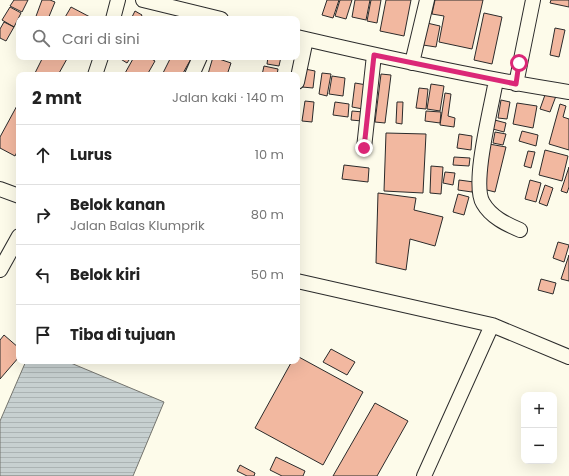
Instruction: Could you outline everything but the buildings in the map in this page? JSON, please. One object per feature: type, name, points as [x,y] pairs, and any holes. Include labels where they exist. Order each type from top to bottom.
[{"type":"street","points":[[114,16],[118,0]]},
{"type":"street","points":[[143,0],[206,16]]},
{"type":"street","points":[[412,62],[427,0]]},
{"type":"street","points":[[516,84],[533,0]]},
{"type":"street","points":[[300,56],[302,38],[374,55],[496,80],[569,92]]},
{"type":"street","points":[[364,148],[374,55]]},
{"type":"street","points":[[96,72],[100,60]]},
{"type":"street","points":[[193,72],[199,60]]},
{"type":"street","points":[[298,72],[300,60]]},
{"type":"street","points":[[496,80],[483,146],[479,189],[484,204],[503,223],[520,230]]},
{"type":"street","points":[[0,190],[16,195]]},
{"type":"street","points":[[0,270],[16,241]]},
{"type":"street","points":[[300,282],[492,325],[569,357]]},
{"type":"street","points":[[424,476],[492,325]]},
{"type":"shaded area","points":[[25,364],[73,364],[164,402],[133,476],[0,476],[0,421]]},
{"type":"route","points":[[364,148],[374,55],[516,84],[519,63]]}]
